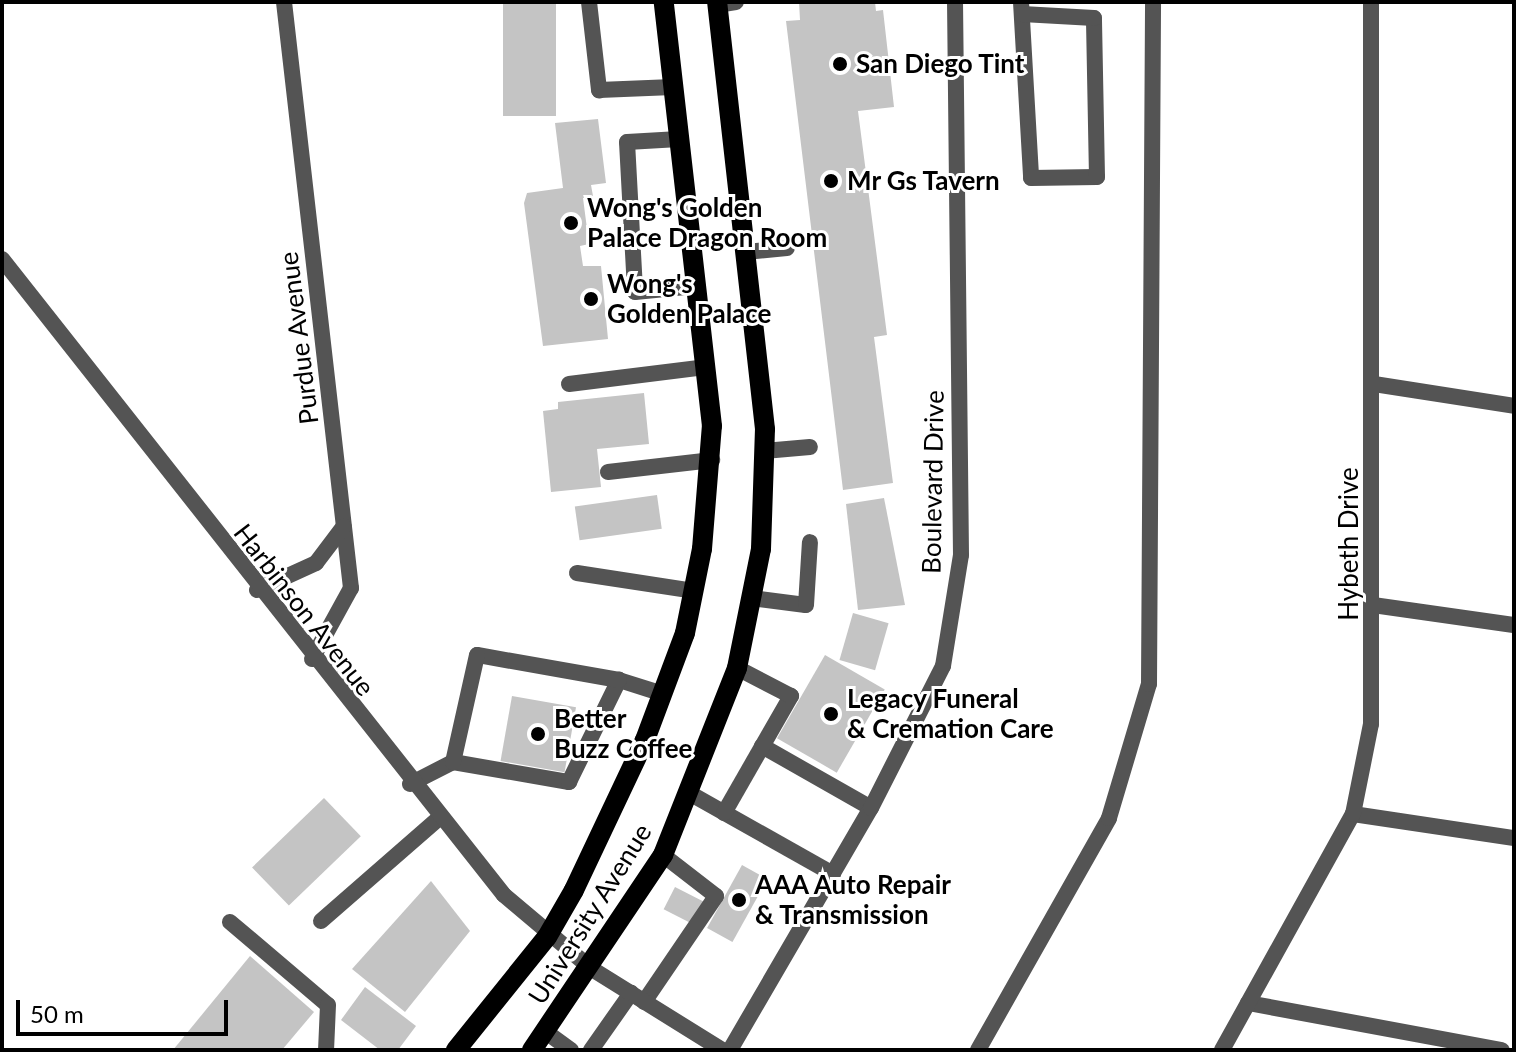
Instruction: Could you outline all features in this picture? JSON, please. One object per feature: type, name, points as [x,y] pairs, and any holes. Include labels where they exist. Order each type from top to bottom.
[{"type":"main road","name":"University Avenue","points":[[456,1050],[547,937],[663,694],[694,591],[712,460],[705,367],[664,2]]},
{"type":"main road","name":"University Avenue","points":[[532,1050],[592,969],[663,855],[691,794],[737,668],[761,549],[764,451],[723,3]]},
{"type":"street","name":"Purdue Avenue","points":[[284,2],[351,588],[312,659]]},
{"type":"street","points":[[589,2],[599,90],[673,87]]},
{"type":"street","name":"Boulevard Drive","points":[[730,1050],[871,808],[943,666],[961,555],[955,2]]},
{"type":"street","points":[[978,1050],[1109,818],[1149,684],[1153,2]]},
{"type":"street","name":"Hybeth Drive","points":[[1222,1050],[1353,814],[1371,724],[1374,384],[1371,2]]},
{"type":"street","points":[[1022,8],[1094,18],[1097,177],[1031,178],[1022,8]]},
{"type":"street","points":[[679,139],[627,142],[635,292],[696,286]]},
{"type":"street","points":[[745,252],[787,248]]},
{"type":"street","name":"Harbinson Avenue","points":[[2,259],[438,819],[547,937],[592,969],[722,1050]]},
{"type":"street","points":[[569,384],[705,367]]},
{"type":"street","points":[[1374,384],[1514,406]]},
{"type":"street","points":[[764,451],[810,447]]},
{"type":"street","points":[[608,472],[712,460]]},
{"type":"street","points":[[257,590],[316,563],[344,526]]},
{"type":"street","points":[[751,598],[806,605],[810,542]]},
{"type":"street","points":[[577,573],[694,591]]},
{"type":"street","points":[[1373,605],[1514,625]]},
{"type":"street","points":[[453,762],[477,655],[619,680],[663,694]]},
{"type":"street","points":[[724,813],[791,696],[737,668]]},
{"type":"street","points":[[410,784],[453,762],[569,782],[619,680]]},
{"type":"street","points":[[762,746],[871,808]]},
{"type":"street","points":[[691,794],[833,874]]},
{"type":"street","points":[[1353,814],[1514,838]]},
{"type":"street","points":[[321,921],[438,819]]},
{"type":"street","points":[[591,1050],[638,998],[716,896],[663,855]]},
{"type":"street","points":[[230,922],[328,1005],[326,1050]]},
{"type":"street","points":[[1248,1003],[1502,1050]]},
{"type":"street","points":[[546,1032],[571,1050]]},
{"type":"building","points":[[503,2],[556,2],[556,116],[503,116]]},
{"type":"building","points":[[799,2],[875,2],[876,11],[883,10],[894,107],[858,111],[887,335],[874,337],[893,483],[843,490],[786,21],[800,20]]},
{"type":"building","points":[[598,119],[606,183],[591,185],[593,196],[583,198],[589,244],[580,246],[583,266],[601,266],[608,339],[543,346],[524,203],[527,193],[563,188],[555,123]]},
{"type":"building","points":[[644,393],[649,444],[597,449],[601,487],[551,492],[543,411],[558,409],[558,402]]},
{"type":"building","points":[[657,495],[662,529],[580,540],[575,507]]},
{"type":"building","points":[[884,498],[905,605],[858,610],[846,504]]},
{"type":"building","points":[[853,613],[889,623],[875,670],[839,660]]},
{"type":"building","name":"Legacy Funeral & Cremation Care","points":[[825,655],[885,690],[837,773],[777,738]]},
{"type":"building","name":"Better Buzz Coffee","points":[[512,696],[576,707],[565,772],[501,761]]},
{"type":"building","points":[[324,798],[361,836],[289,906],[252,867]]},
{"type":"building","name":"AAA Auto Repair & Transmission","points":[[742,865],[767,879],[732,942],[707,928]]},
{"type":"building","points":[[431,881],[470,931],[405,1012],[352,969]]},
{"type":"building","points":[[675,887],[704,902],[693,924],[664,909]]},
{"type":"building","points":[[250,956],[314,1012],[282,1050],[173,1050]]},
{"type":"building","points":[[365,987],[416,1026],[398,1050],[380,1050],[341,1020]]},
{"type":"place","name":"San Diego Tint","points":[[840,64]]},
{"type":"place","name":"Mr Gs Tavern","points":[[831,181]]},
{"type":"place","name":"Wong's Golden Palace Dragon Room","points":[[571,223]]},
{"type":"place","name":"Wong's Golden Palace","points":[[591,299]]},
{"type":"place","name":"Legacy Funeral & Cremation Care","points":[[831,714]]},
{"type":"place","name":"Better Buzz Coffee","points":[[538,734]]},
{"type":"place","name":"AAA Auto Repair & Transmission","points":[[739,900]]}]
